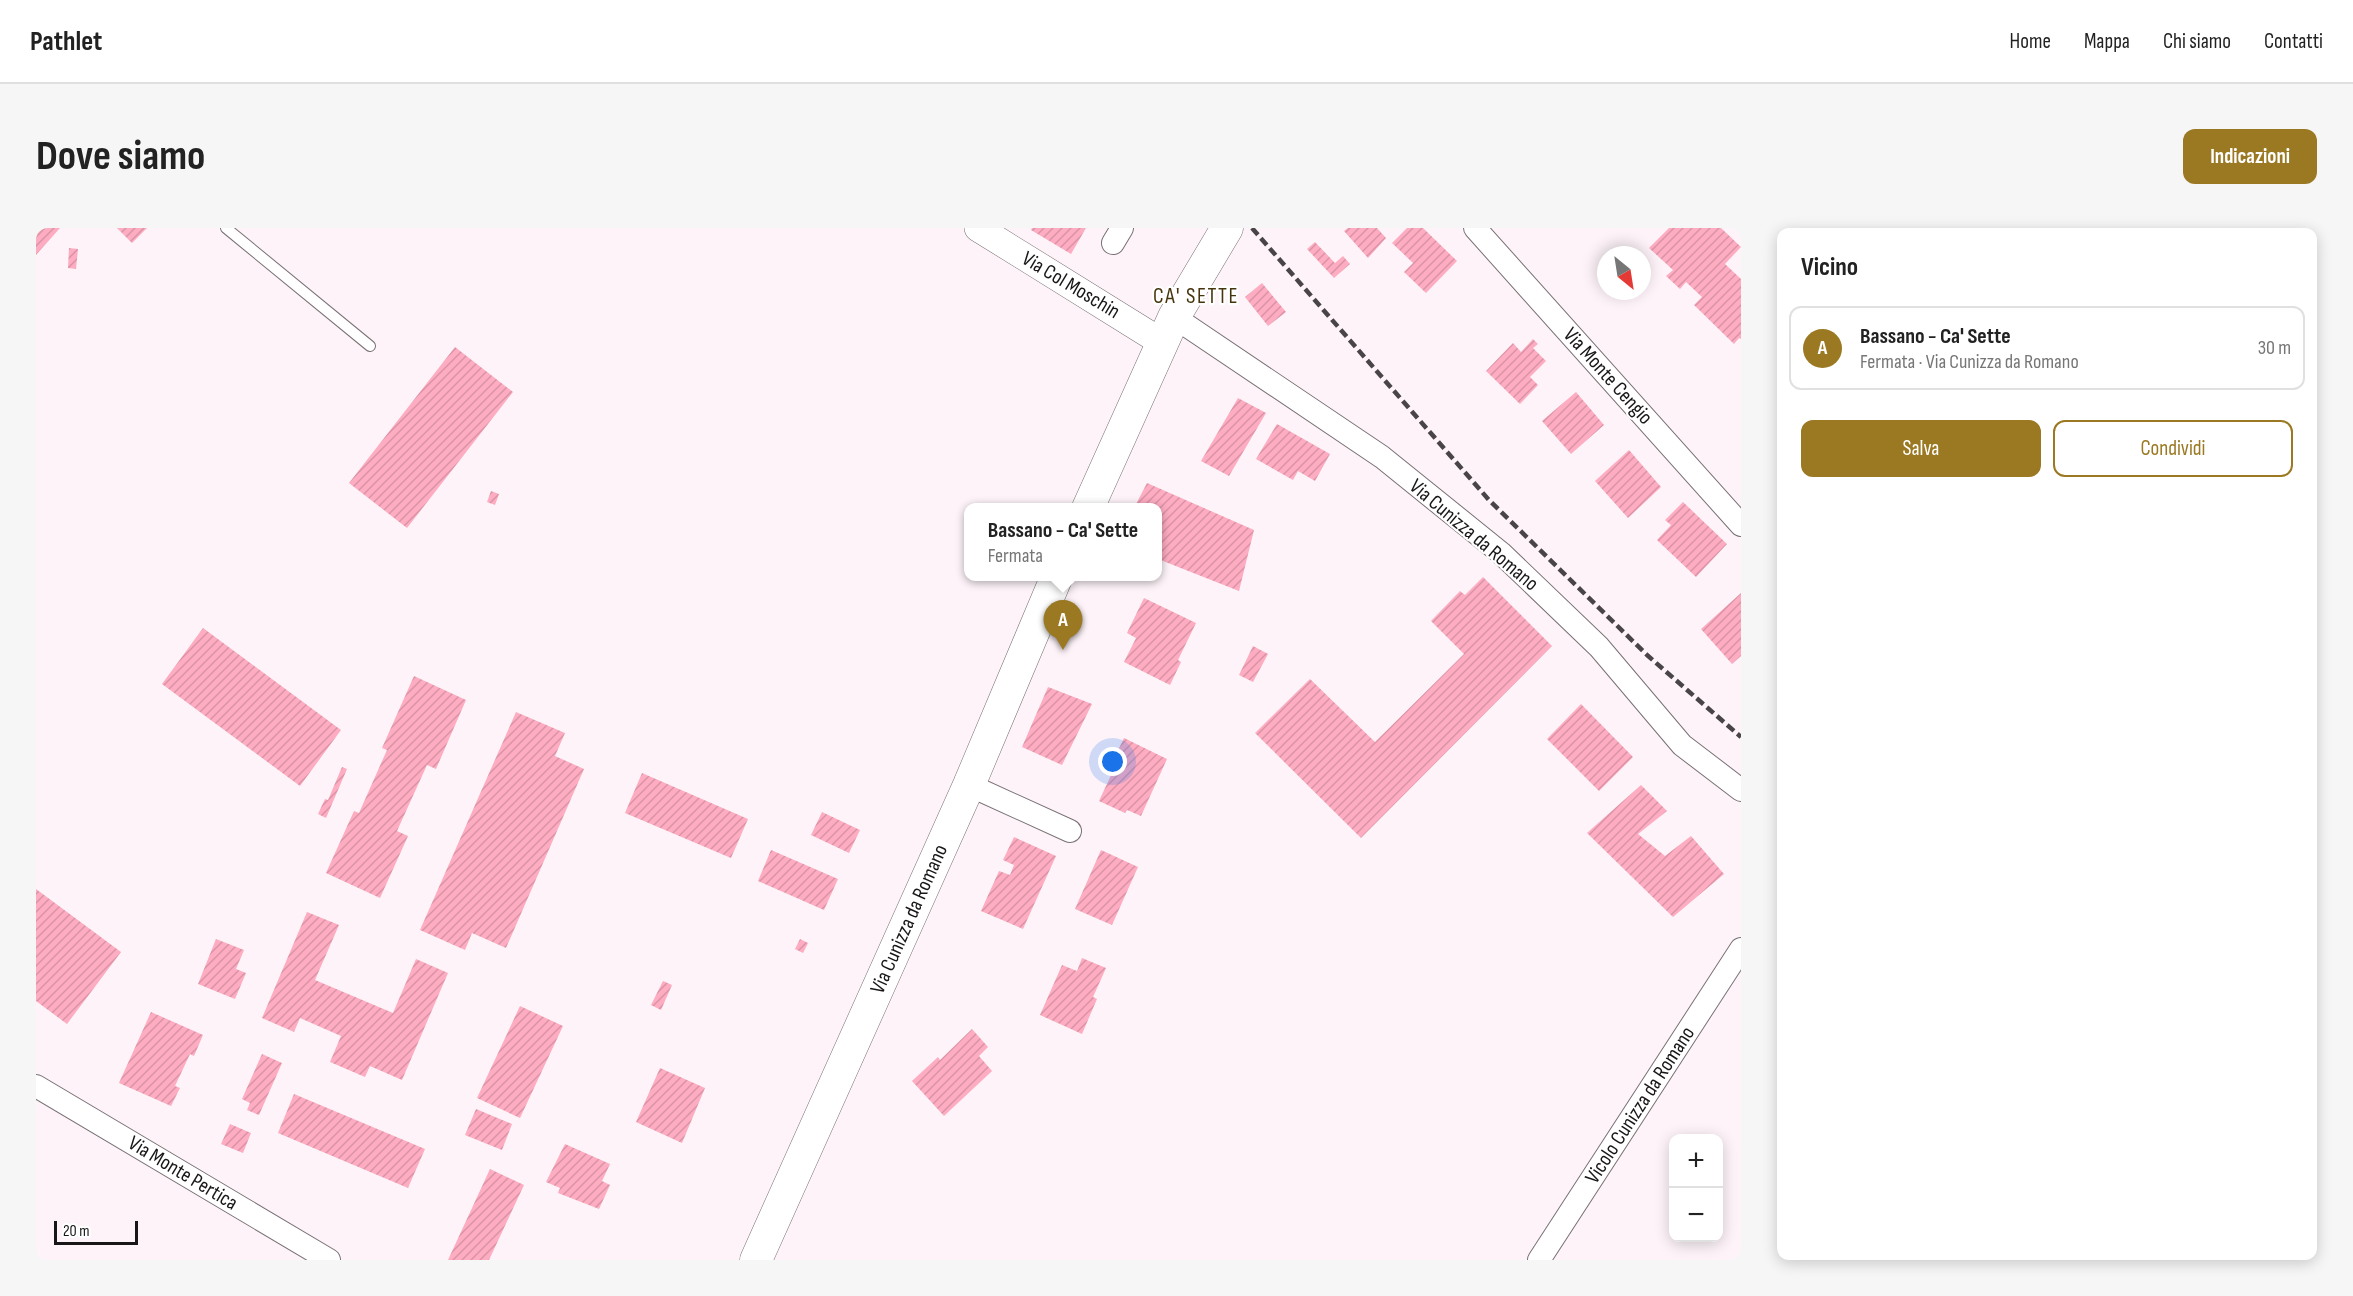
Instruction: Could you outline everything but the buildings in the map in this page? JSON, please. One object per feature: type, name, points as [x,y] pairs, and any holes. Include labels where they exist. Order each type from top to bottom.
[{"type":"main road","points":[[1090,503],[1169,330],[1227,228]]},
{"type":"main road","name":"Via Cunizza da Romano","points":[[756,1260],[969,785],[1055,581]]},
{"type":"street","name":"Via Col Moschin","points":[[978,228],[1169,330]]},
{"type":"street","name":"Via Monte Cengio","points":[[1475,228],[1741,525]]},
{"type":"street","name":"Via Cunizza da Romano","points":[[1169,330],[1382,457],[1501,553],[1599,647],[1682,745],[1741,790]]},
{"type":"street","points":[[969,785],[1070,831]]},
{"type":"street","name":"Vicolo Cunizza da Romano","points":[[1539,1260],[1741,949]]},
{"type":"street","name":"Via Monte Pertica","points":[[36,1086],[329,1260]]},
{"type":"lane","points":[[226,228],[370,346]]},
{"type":"railway","points":[[1252,228],[1489,500],[1647,655],[1741,737]]},
{"type":"place","name":"Bassano - Ca' Sette","points":[[1063,650]]},
{"type":"district","name":"CA' SETTE","points":[[1196,296]]}]
